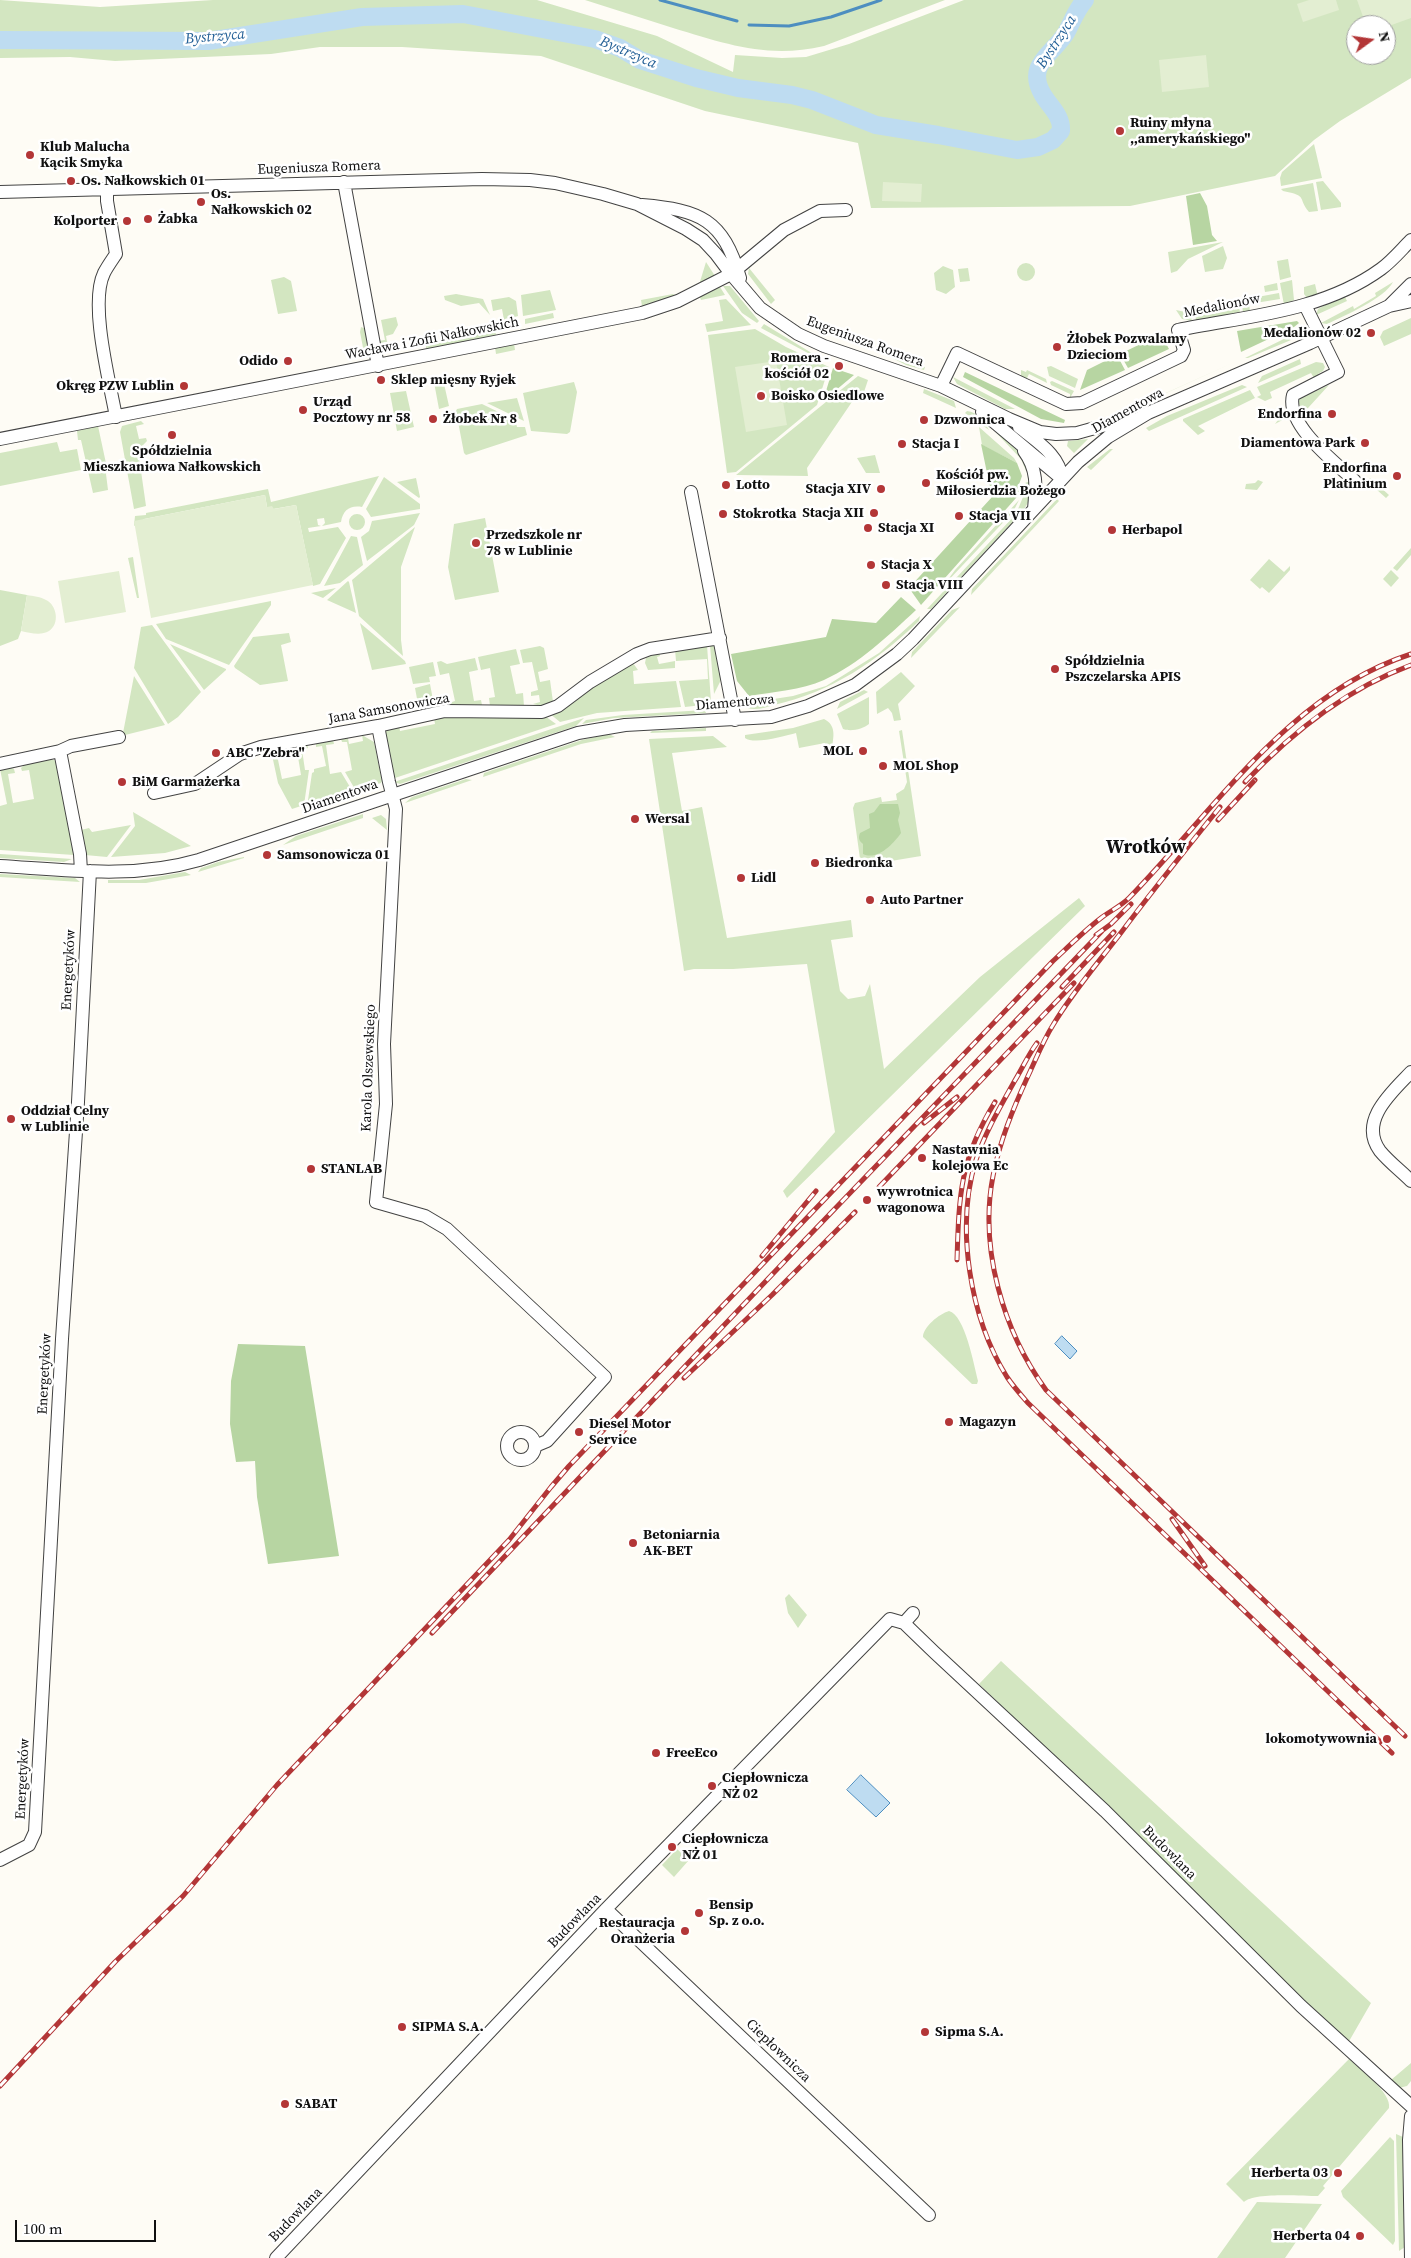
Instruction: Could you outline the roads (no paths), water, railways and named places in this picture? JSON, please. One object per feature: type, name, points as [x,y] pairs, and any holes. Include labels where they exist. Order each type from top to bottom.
[{"type":"street","name":"Eugeniusza Romera","points":[[0,192],[344,182],[530,180],[567,186],[637,204],[680,209],[703,218],[719,231],[734,272],[741,283],[767,314],[798,334],[824,346],[941,386],[1040,432],[1066,434],[1089,430],[1148,413]]},
{"type":"street","points":[[344,182],[378,366]]},
{"type":"street","points":[[107,189],[107,201],[116,254],[103,274],[100,292],[101,338],[116,417]]},
{"type":"street","name":"Eugeniusza Romera","points":[[637,204],[686,229],[703,240],[734,272]]},
{"type":"street","name":"Wacława i Zofii Nałkowskich","points":[[0,440],[642,313],[678,301],[734,272],[792,226],[820,211],[846,210]]},
{"type":"street","name":"Medalionów","points":[[941,386],[957,353],[1066,404],[1082,403],[1181,356],[1184,350],[1178,330],[1304,306],[1345,290],[1382,269],[1411,240]]},
{"type":"street","name":"Diamentowa","points":[[1389,306],[1411,284]]},
{"type":"street","name":"Diamentowa","points":[[0,866],[135,872],[186,864],[595,729],[625,725],[761,718],[790,712],[833,695],[869,676],[897,654],[930,622],[1062,479],[1095,446],[1148,413],[1389,306],[1411,302]]},
{"type":"street","points":[[1304,306],[1338,372],[1293,395],[1291,401],[1303,430],[1355,481]]},
{"type":"street","name":"Eugeniusza Romera","points":[[966,397],[1062,479]]},
{"type":"street","name":"Eugeniusza Romera","points":[[1009,419],[1055,458],[1061,471],[1062,479]]},
{"type":"street","name":"Eugeniusza Romera","points":[[1018,443],[1032,462],[1035,472],[1034,509]]},
{"type":"street","points":[[691,492],[735,720]]},
{"type":"street","name":"Jana Samsonowicza","points":[[154,793],[196,784],[240,754],[261,748],[445,711],[542,712],[558,706],[590,682],[637,654],[650,649],[720,638]]},
{"type":"street","points":[[378,726],[392,795]]},
{"type":"street","points":[[0,764],[60,751],[71,746],[119,737]]},
{"type":"street","name":"Energetyków","points":[[0,1860],[29,1845],[35,1832],[62,1339],[79,1093],[86,871],[80,854],[60,751]]},
{"type":"street","name":"Karola Olszewskiego","points":[[392,795],[396,808],[396,826],[384,1044],[386,1104],[376,1202],[425,1216],[447,1229],[605,1378],[547,1442],[536,1446]]},
{"type":"street","points":[[1411,1072],[1382,1104],[1373,1124],[1376,1145],[1411,1181]]},
{"type":"street","points":[[904,1623],[913,1613]]},
{"type":"street","name":"Budowlana","points":[[276,2258],[606,1909],[890,1619],[904,1623],[1104,1811],[1301,2006],[1411,2106]]},
{"type":"street","name":"Ciepłownicza","points":[[606,1909],[929,2216]]},
{"type":"street","points":[[1411,2116],[1409,2133],[1411,2258]]},
{"type":"water","points":[[1062,1336],[1077,1351],[1070,1359],[1055,1344]]},
{"type":"water","points":[[861,1775],[890,1803],[876,1817],[847,1790]]},
{"type":"waterway","points":[[660,0],[737,21]]},
{"type":"waterway","points":[[749,25],[789,26],[831,17],[881,0]]},
{"type":"waterway","name":"Bystrzyca","points":[[0,40],[208,41],[362,17],[463,14],[595,39],[620,48],[640,60],[696,78],[738,88],[792,95],[812,100],[876,125],[1017,150],[1038,147],[1053,140],[1061,131],[1058,116],[1043,95],[1038,85],[1037,76],[1043,61],[1066,33],[1085,0]]},
{"type":"railway","points":[[0,2086],[115,1962],[183,1896],[277,1785],[509,1540],[569,1466],[1053,961],[1104,915],[1123,904],[1256,758],[1290,726],[1327,697],[1367,672],[1411,654]]},
{"type":"railway","points":[[1245,782],[1301,729],[1342,699],[1364,686],[1411,665]]},
{"type":"railway","points":[[1218,820],[1255,780]]},
{"type":"railway","points":[[1220,807],[1085,979],[1060,1013],[1046,1037],[1012,1113],[996,1163],[989,1203],[989,1232],[992,1260],[998,1288],[1018,1342],[1046,1390],[1405,1736]]},
{"type":"railway","points":[[1096,935],[1111,924],[1131,904]]},
{"type":"railway","points":[[432,1633],[802,1243],[1102,931]]},
{"type":"railway","points":[[1062,987],[1114,932]]},
{"type":"railway","points":[[879,1187],[1074,983]]},
{"type":"railway","points":[[1037,1043],[988,1130],[976,1160],[970,1186],[967,1214],[970,1272],[975,1300],[994,1353],[1007,1377],[1028,1403],[1392,1753]]},
{"type":"railway","points":[[924,1123],[957,1097]]},
{"type":"railway","points":[[957,1260],[961,1196],[968,1160],[983,1122],[995,1102]]},
{"type":"railway","points":[[762,1256],[816,1191]]},
{"type":"railway","points":[[684,1378],[772,1295],[855,1212]]},
{"type":"railway","points":[[1172,1519],[1205,1566]]},
{"type":"place","name":"Ruiny młyna ,,amerykańskiego\"","points":[[1120,131]]},
{"type":"place","name":"Klub Malucha Kącik Smyka","points":[[30,155]]},
{"type":"place","name":"Os. Nałkowskich 01","points":[[71,181]]},
{"type":"place","name":"Os. Nałkowskich 02","points":[[201,202]]},
{"type":"place","name":"Żabka","points":[[148,219]]},
{"type":"place","name":"Kolporter","points":[[127,221]]},
{"type":"place","name":"Medalionów 02","points":[[1371,333]]},
{"type":"place","name":"Żłobek Pozwalamy Dzieciom","points":[[1057,347]]},
{"type":"place","name":"Odido","points":[[288,361]]},
{"type":"place","name":"Romera - kościół 02","points":[[839,366]]},
{"type":"place","name":"Sklep mięsny Ryjek","points":[[381,380]]},
{"type":"place","name":"Okręg PZW Lublin","points":[[184,386]]},
{"type":"place","name":"Boisko Osiedlowe","points":[[761,396]]},
{"type":"place","name":"Urząd Pocztowy nr 58","points":[[303,410]]},
{"type":"place","name":"Endorfina","points":[[1332,414]]},
{"type":"place","name":"Żłobek Nr 8","points":[[433,419]]},
{"type":"place","name":"Dzwonnica","points":[[924,420]]},
{"type":"place","name":"Spółdzielnia Mieszkaniowa Nałkowskich","points":[[172,435]]},
{"type":"place","name":"Diamentowa Park","points":[[1365,443]]},
{"type":"place","name":"Stacja I","points":[[902,444]]},
{"type":"place","name":"Endorfina Platinium","points":[[1397,476]]},
{"type":"place","name":"Kościół pw. Miłosierdzia Bożego","points":[[926,483]]},
{"type":"place","name":"Lotto","points":[[726,485]]},
{"type":"place","name":"Stacja XIV","points":[[881,489]]},
{"type":"place","name":"Stacja XII","points":[[874,513]]},
{"type":"place","name":"Stokrotka","points":[[723,514]]},
{"type":"place","name":"Stacja VII","points":[[959,516]]},
{"type":"place","name":"Stacja XI","points":[[868,528]]},
{"type":"place","name":"Herbapol","points":[[1112,530]]},
{"type":"place","name":"Przedszkole nr 78 w Lublinie","points":[[476,543]]},
{"type":"place","name":"Stacja X","points":[[871,565]]},
{"type":"place","name":"Stacja VIII","points":[[886,585]]},
{"type":"place","name":"Spółdzielnia Pszczelarska APIS","points":[[1055,669]]},
{"type":"place","name":"MOL","points":[[863,751]]},
{"type":"place","name":"ABC \"Zebra\"","points":[[216,753]]},
{"type":"place","name":"MOL Shop","points":[[883,766]]},
{"type":"place","name":"BiM Garmażerka","points":[[122,782]]},
{"type":"place","name":"Wersal","points":[[635,819]]},
{"type":"place","name":"Samsonowicza 01","points":[[267,855]]},
{"type":"place","name":"Biedronka","points":[[815,863]]},
{"type":"place","name":"Lidl","points":[[741,878]]},
{"type":"place","name":"Auto Partner","points":[[870,900]]},
{"type":"place","name":"Oddział Celny w Lublinie","points":[[11,1119]]},
{"type":"place","name":"Nastawnia kolejowa Ec","points":[[922,1158]]},
{"type":"place","name":"STANLAB","points":[[311,1169]]},
{"type":"place","name":"wywrotnica wagonowa","points":[[867,1200]]},
{"type":"place","name":"Magazyn","points":[[949,1422]]},
{"type":"place","name":"Diesel Motor Service","points":[[579,1432]]},
{"type":"place","name":"Betoniarnia AK-BET","points":[[633,1543]]},
{"type":"place","name":"lokomotywownia","points":[[1387,1739]]},
{"type":"place","name":"FreeEco","points":[[656,1753]]},
{"type":"place","name":"Ciepłownicza NŻ 02","points":[[712,1786]]},
{"type":"place","name":"Ciepłownicza NŻ 01","points":[[672,1847]]},
{"type":"place","name":"Bensip Sp. z o.o.","points":[[699,1913]]},
{"type":"place","name":"Restauracja Oranżeria","points":[[685,1931]]},
{"type":"place","name":"SIPMA S.A.","points":[[402,2027]]},
{"type":"place","name":"Sipma S.A.","points":[[925,2032]]},
{"type":"place","name":"SABAT","points":[[285,2104]]},
{"type":"place","name":"Herberta 03","points":[[1338,2173]]},
{"type":"place","name":"Herberta 04","points":[[1360,2236]]},
{"type":"district","name":"Wrotków","points":[[1146,848]]}]
